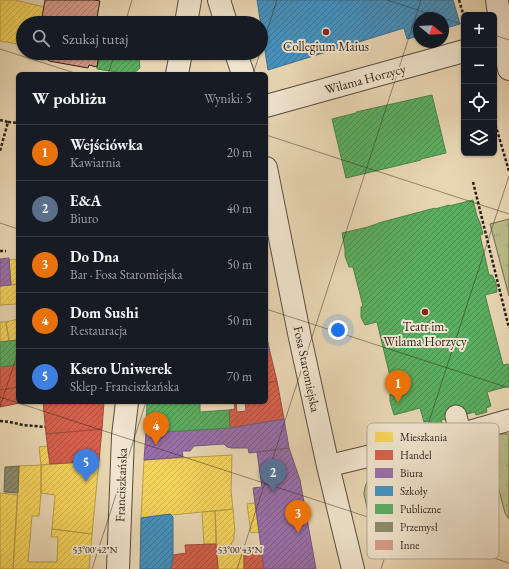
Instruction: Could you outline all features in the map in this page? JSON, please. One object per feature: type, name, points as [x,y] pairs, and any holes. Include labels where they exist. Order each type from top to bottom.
[{"type":"street","points":[[219,0],[224,16]]},
{"type":"street","points":[[497,0],[499,47],[509,69]]},
{"type":"street","name":"Wilama Horzycy","points":[[268,105],[461,52]]},
{"type":"street","points":[[177,72],[180,60]]},
{"type":"street","points":[[238,60],[242,72]]},
{"type":"street","name":"Fosa Staromiejska","points":[[268,178],[299,333],[328,466],[353,569]]},
{"type":"street","name":"Franciszkańska","points":[[118,569],[123,436],[127,404]]},
{"type":"street","points":[[478,423],[509,420]]},
{"type":"street","points":[[328,466],[367,454]]},
{"type":"path","points":[[459,0],[463,12]]},
{"type":"path","points":[[0,120],[16,123]]},
{"type":"path","points":[[0,151],[8,122]]},
{"type":"path","points":[[497,130],[509,171]]},
{"type":"path","points":[[473,182],[509,328]]},
{"type":"path","points":[[0,251],[6,251]]},
{"type":"path","points":[[0,421],[45,427]]},
{"type":"green space","points":[[509,219],[509,296],[490,224]]},
{"type":"green space","points":[[499,434],[509,434],[509,518],[505,513],[499,490]]},
{"type":"green space","points":[[367,482],[367,508],[364,494]]},
{"type":"building: Mieszkania","points":[[0,0],[15,0],[44,7],[42,16],[16,16],[16,44],[0,41]]},
{"type":"building: Mieszkania","points":[[16,259],[16,284],[11,285],[9,260]]},
{"type":"building: Mieszkania","points":[[16,284],[16,304],[0,305],[0,286]]},
{"type":"building: Mieszkania","points":[[16,320],[16,340],[9,341],[6,322]]},
{"type":"building: Mieszkania","points":[[0,322],[6,322],[9,341],[0,342]]},
{"type":"building: Mieszkania","points":[[47,446],[50,464],[41,465],[39,447]]},
{"type":"building: Mieszkania","points":[[232,455],[231,491],[233,509],[141,518],[144,460]]},
{"type":"building: Mieszkania","points":[[99,461],[92,534],[52,529],[55,495],[41,493],[41,465]]},
{"type":"building: Mieszkania","points":[[41,465],[39,516],[32,516],[28,562],[57,562],[58,537],[51,537],[52,529],[92,534],[89,569],[13,569],[19,466]]},
{"type":"building: Mieszkania","points":[[0,493],[18,495],[13,569],[0,569]]},
{"type":"building: Mieszkania","points":[[255,503],[259,532],[251,533],[247,504]]},
{"type":"building: Mieszkania","points":[[233,509],[235,533],[234,539],[228,550],[244,549],[244,569],[218,569],[215,511]]},
{"type":"building: Mieszkania","points":[[215,511],[216,544],[204,544],[202,512]]},
{"type":"building: Handel","points":[[268,352],[270,352],[277,381],[268,383]]},
{"type":"building: Handel","points":[[16,364],[16,387],[0,390],[0,365],[2,367]]},
{"type":"building: Handel","points":[[277,381],[284,419],[230,428],[229,410],[235,409],[234,404],[236,404],[237,412],[246,411],[245,404],[268,404],[268,383]]},
{"type":"building: Handel","points":[[16,387],[16,404],[0,407],[0,390]]},
{"type":"building: Handel","points":[[43,404],[104,404],[102,429],[46,434]]},
{"type":"building: Handel","points":[[102,429],[99,461],[50,464],[46,434]]},
{"type":"building: Handel","points":[[216,544],[218,569],[171,569],[173,555],[186,553],[185,545]]},
{"type":"building: Handel","points":[[261,547],[264,569],[244,569],[244,548]]},
{"type":"building: Biura","points":[[9,258],[11,285],[0,286],[0,259]]},
{"type":"building: Biura","points":[[284,419],[289,448],[249,453],[248,448],[232,448],[227,447],[224,444],[194,446],[190,451],[182,451],[183,457],[144,460],[146,433],[230,428]]},
{"type":"building: Biura","points":[[289,448],[300,480],[316,569],[264,569],[253,488],[262,487],[257,452]]},
{"type":"building: Szkoły","name":"Collegium Maius","points":[[257,0],[453,0],[460,24],[449,27],[449,12],[413,12],[413,38],[407,39],[404,28],[268,70],[266,60],[268,60],[268,16],[260,16]]},
{"type":"building: Szkoły","points":[[170,514],[173,517],[173,555],[171,569],[140,569],[141,518]]},
{"type":"building: Publiczne","points":[[98,60],[139,60],[140,68],[135,72],[117,72],[97,69]]},
{"type":"building: Publiczne","points":[[432,95],[446,153],[346,178],[332,119],[356,112]]},
{"type":"building: Publiczne","name":"Teatr im. Wilama Horzycy","points":[[473,200],[483,234],[480,235],[489,275],[492,275],[496,283],[497,292],[485,295],[503,365],[508,364],[509,367],[509,386],[487,392],[491,406],[486,408],[487,412],[476,415],[475,412],[441,420],[442,423],[430,423],[430,421],[424,422],[420,408],[394,415],[390,401],[390,394],[394,393],[377,322],[365,325],[361,317],[361,307],[363,306],[353,267],[349,267],[345,256],[342,233],[435,208]]},
{"type":"building: Publiczne","points":[[16,340],[16,364],[2,367],[0,365],[0,342]]},
{"type":"building: Publiczne","points":[[147,404],[200,404],[200,412],[229,410],[230,428],[146,433]]},
{"type":"building: Przemysł","points":[[19,466],[18,493],[4,492],[5,467]]},
{"type":"building: Inne","points":[[45,0],[100,1],[97,16],[42,16]]},
{"type":"building: Inne","points":[[48,60],[98,60],[97,67],[89,65],[88,68]]},
{"type":"place","name":"Collegium Maius","points":[[326,32]]},
{"type":"place","name":"Teatr im. Wilama Horzycy","points":[[425,312]]},
{"type":"place","name":"Wejściówka","points":[[398,403]]},
{"type":"place","name":"Dom Sushi","points":[[156,445]]},
{"type":"place","name":"Ksero Uniwerek","points":[[86,482]]},
{"type":"place","name":"E&A","points":[[273,492]]},
{"type":"place","name":"Do Dna","points":[[298,533]]}]
